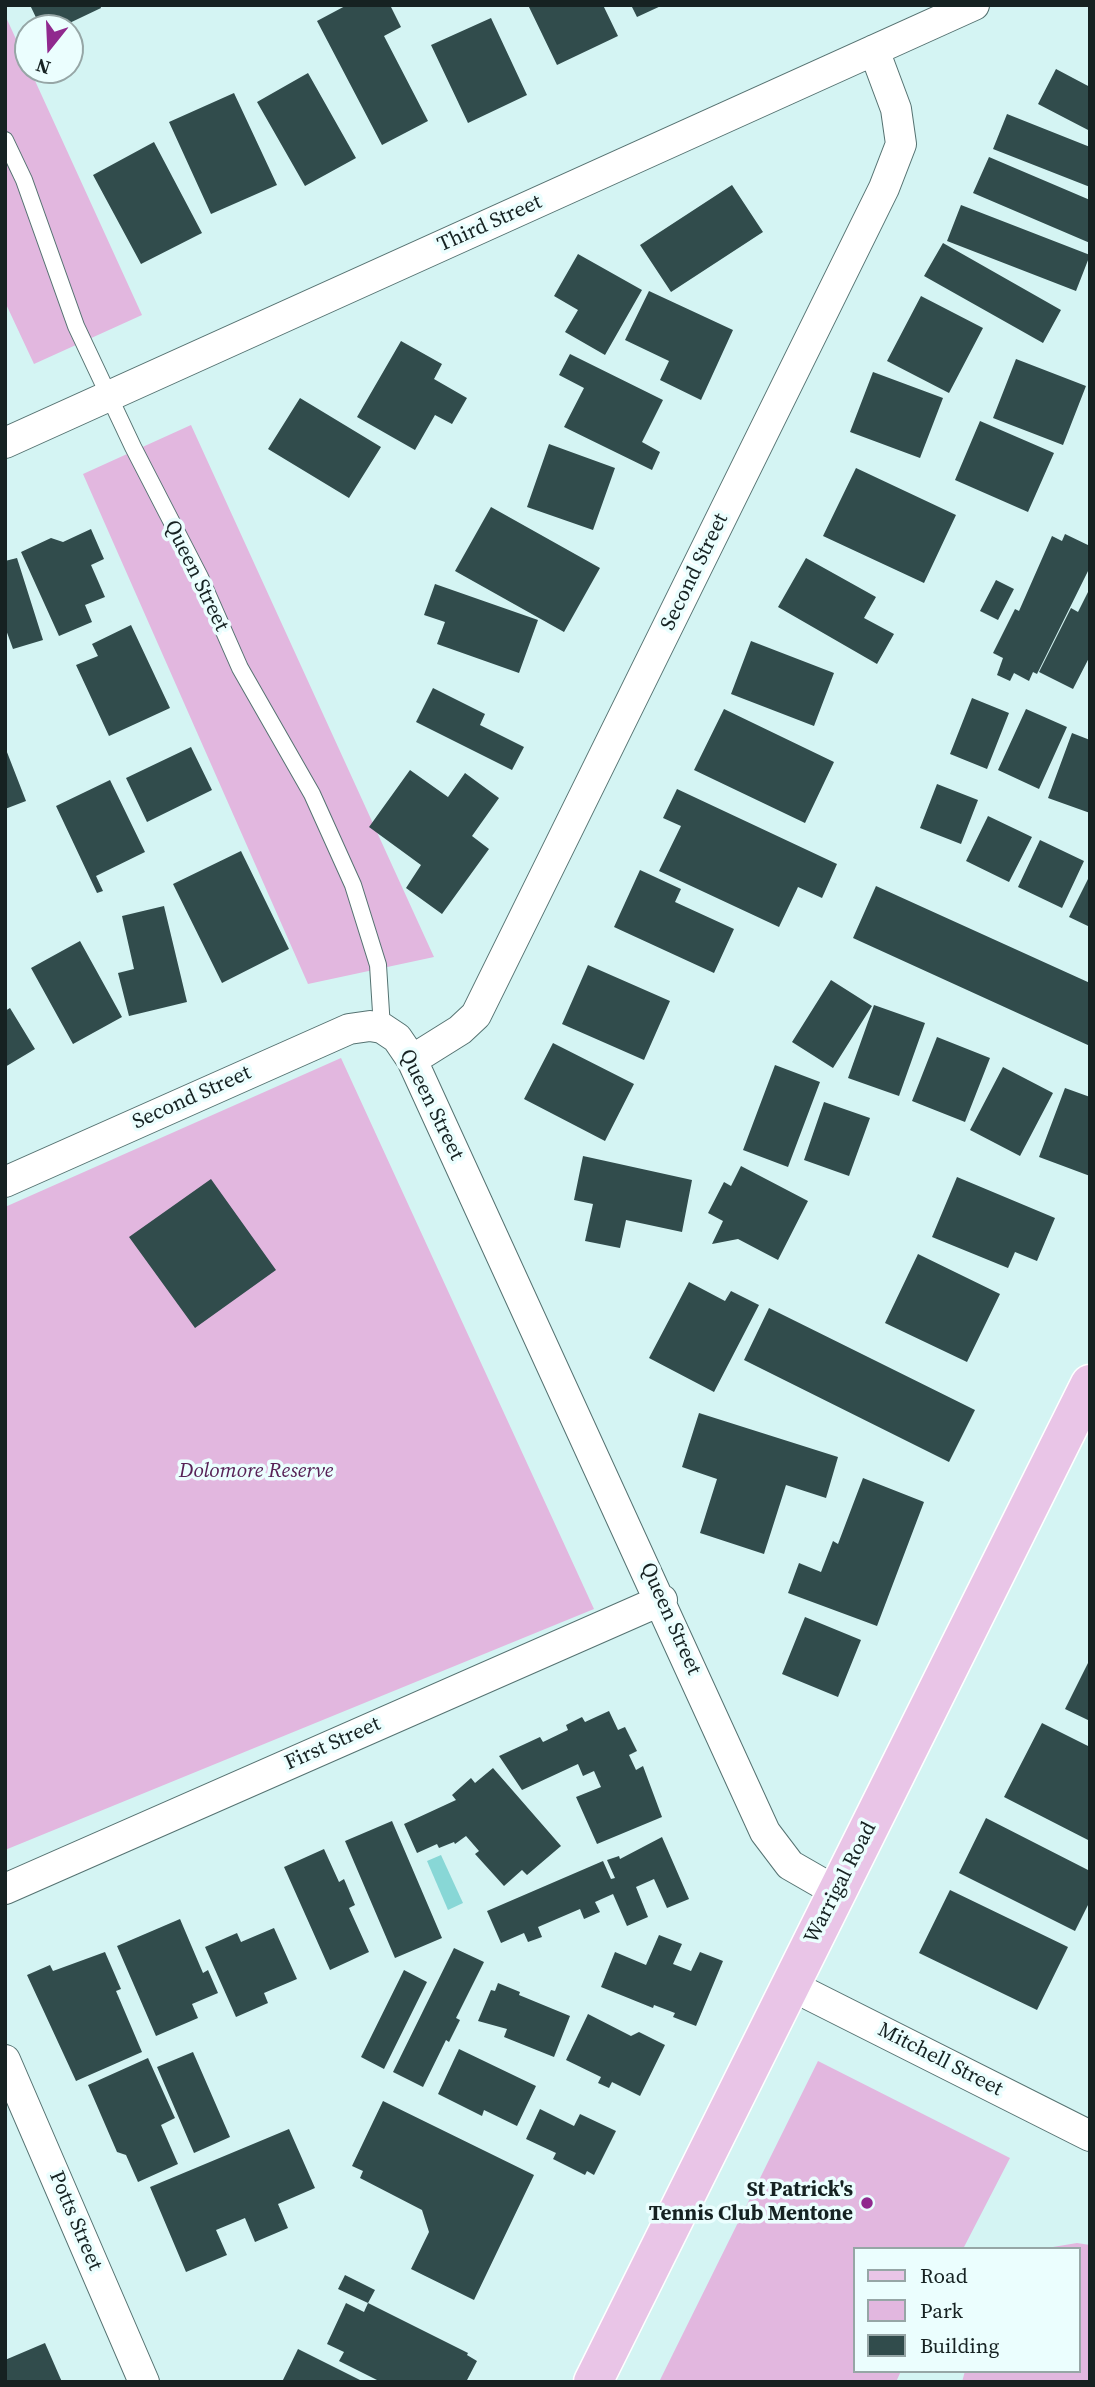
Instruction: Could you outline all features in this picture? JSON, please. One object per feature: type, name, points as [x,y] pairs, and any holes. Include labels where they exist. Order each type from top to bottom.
[{"type":"main road","name":"Warrigal Road","points":[[593,2382],[1090,1384]]},
{"type":"street","name":"Third Street","points":[[5,443],[974,5]]},
{"type":"street","name":"Second Street","points":[[412,1060],[460,1030],[476,1015],[884,188],[901,144],[896,109],[874,50]]},
{"type":"street","name":"Second Street","points":[[5,1182],[317,1042],[359,1026],[382,1028]]},
{"type":"street","name":"Queen Street","points":[[382,1028],[397,1038],[412,1060],[775,1850],[790,1865],[837,1892]]},
{"type":"street","name":"First Street","points":[[5,1889],[662,1600]]},
{"type":"street","name":"Mitchell Street","points":[[790,1985],[1090,2136]]},
{"type":"street","name":"Potts Street","points":[[5,2060],[144,2382]]},
{"type":"lane","name":"Queen Street","points":[[5,140],[24,180],[76,326],[200,577],[240,668],[308,786],[343,863],[361,906],[378,965],[382,1028]]},
{"type":"green space","points":[[5,15],[14,35],[14,84],[37,84],[142,315],[34,364],[5,302]]},
{"type":"green space","points":[[191,425],[434,957],[308,984],[83,474]]},
{"type":"green space","name":"Dolomore Reserve","points":[[341,1058],[594,1609],[5,1850],[5,1207]]},
{"type":"green space","name":"St Patrick's Tennis Club Mentone","points":[[818,2061],[1010,2158],[964,2247],[853,2247],[853,2373],[900,2373],[896,2382],[659,2382]]},
{"type":"green space","points":[[1077,2243],[1090,2245],[1090,2382],[962,2382],[964,2373],[1081,2373],[1081,2247],[1053,2247]]},
{"type":"water","points":[[441,1855],[463,1903],[448,1910],[427,1861]]},
{"type":"building","points":[[30,5],[100,5],[101,8],[84,16],[34,14]]},
{"type":"building","points":[[347,5],[390,5],[401,27],[384,36],[428,121],[382,145],[317,21]]},
{"type":"building","points":[[528,5],[603,5],[618,36],[557,65]]},
{"type":"building","points":[[631,5],[663,5],[637,17]]},
{"type":"building","points":[[491,18],[527,95],[468,123],[431,45]]},
{"type":"building","points":[[1056,69],[1090,87],[1090,131],[1038,104]]},
{"type":"building","points":[[308,73],[356,158],[305,186],[257,102]]},
{"type":"building","points":[[234,93],[277,185],[211,214],[169,122]]},
{"type":"building","points":[[1007,114],[1090,147],[1090,187],[993,149]]},
{"type":"building","points":[[154,142],[202,233],[141,264],[93,175]]},
{"type":"building","points":[[989,157],[1090,200],[1090,243],[973,193]]},
{"type":"building","points":[[732,185],[763,232],[671,292],[640,245]]},
{"type":"building","points":[[961,205],[1090,255],[1076,291],[947,241]]},
{"type":"building","points":[[943,243],[1061,310],[1043,343],[924,276]]},
{"type":"building","points":[[578,254],[642,290],[605,355],[565,332],[578,310],[554,296]]},
{"type":"building","points":[[649,291],[733,330],[701,400],[660,380],[669,361],[625,340]]},
{"type":"building","points":[[921,296],[983,328],[949,393],[887,361]]},
{"type":"building","points":[[401,341],[442,364],[434,379],[467,398],[452,424],[435,415],[415,450],[357,417]]},
{"type":"building","points":[[570,354],[663,400],[642,442],[660,452],[652,470],[564,427],[584,388],[559,375]]},
{"type":"building","points":[[1016,359],[1086,386],[1063,445],[993,418]]},
{"type":"building","points":[[873,372],[943,398],[920,458],[850,432]]},
{"type":"building","points":[[300,398],[381,447],[349,498],[268,449]]},
{"type":"building","points":[[980,421],[1054,453],[1028,512],[955,480]]},
{"type":"building","points":[[549,444],[615,468],[593,530],[527,507]]},
{"type":"building","points":[[856,468],[956,515],[924,583],[823,536]]},
{"type":"building","points":[[491,507],[600,568],[564,632],[455,571]]},
{"type":"building","points":[[91,529],[104,559],[91,565],[105,597],[85,605],[92,622],[59,636],[21,552],[51,538],[63,542]]},
{"type":"building","points":[[1065,534],[1090,546],[1090,567],[1037,674],[1033,672],[1029,681],[1014,673],[1010,681],[997,675],[1003,658],[993,653],[1015,609],[1019,611],[1052,536],[1062,541]]},
{"type":"building","points":[[17,558],[43,640],[13,649],[5,627],[5,561]]},
{"type":"building","points":[[806,558],[876,597],[864,618],[894,634],[877,664],[778,607]]},
{"type":"building","points":[[996,580],[1014,589],[998,620],[980,611]]},
{"type":"building","points":[[435,584],[538,620],[519,673],[437,644],[445,622],[424,615]]},
{"type":"building","points":[[1090,588],[1090,656],[1073,689],[1039,672],[1071,608],[1078,612]]},
{"type":"building","points":[[131,625],[170,708],[109,736],[76,665],[98,656],[92,644]]},
{"type":"building","points":[[751,641],[834,673],[814,726],[731,694]]},
{"type":"building","points":[[433,688],[485,714],[480,725],[524,747],[512,770],[416,722]]},
{"type":"building","points":[[972,698],[1009,713],[987,769],[950,754]]},
{"type":"building","points":[[724,709],[834,762],[805,823],[694,770]]},
{"type":"building","points":[[1026,709],[1067,727],[1039,789],[998,770]]},
{"type":"building","points":[[1072,733],[1090,740],[1090,813],[1048,798]]},
{"type":"building","points":[[5,747],[26,801],[5,809]]},
{"type":"building","points":[[191,747],[212,790],[147,822],[126,778]]},
{"type":"building","points":[[410,770],[448,797],[465,773],[499,798],[472,836],[489,849],[442,914],[406,888],[421,865],[369,827]]},
{"type":"building","points":[[110,780],[145,852],[96,876],[103,891],[97,893],[56,806]]},
{"type":"building","points":[[937,784],[978,800],[961,844],[920,828]]},
{"type":"building","points":[[677,789],[837,864],[822,898],[798,887],[779,927],[659,871],[681,826],[663,818]]},
{"type":"building","points":[[988,816],[1032,837],[1009,882],[966,861]]},
{"type":"building","points":[[1040,840],[1084,861],[1062,908],[1018,887]]},
{"type":"building","points":[[241,851],[289,949],[222,983],[173,884]]},
{"type":"building","points":[[640,870],[681,889],[675,902],[734,929],[714,973],[614,927]]},
{"type":"building","points":[[1090,875],[1090,927],[1069,917]]},
{"type":"building","points":[[876,886],[1090,983],[1090,1046],[853,938]]},
{"type":"building","points":[[164,906],[187,1002],[129,1016],[118,973],[134,969],[122,916]]},
{"type":"building","points":[[80,941],[122,1017],[73,1044],[31,968]]},
{"type":"building","points":[[588,965],[670,1001],[644,1060],[562,1024]]},
{"type":"building","points":[[831,980],[872,1006],[833,1068],[792,1042]]},
{"type":"building","points":[[874,1005],[925,1023],[899,1096],[848,1078]]},
{"type":"building","points":[[10,1008],[35,1049],[5,1067],[5,1011]]},
{"type":"building","points":[[937,1037],[990,1058],[965,1122],[912,1101]]},
{"type":"building","points":[[553,1043],[634,1084],[605,1141],[524,1099]]},
{"type":"building","points":[[775,1065],[820,1082],[788,1167],[743,1150]]},
{"type":"building","points":[[1003,1067],[1053,1093],[1020,1156],[970,1130]]},
{"type":"building","points":[[1065,1088],[1090,1097],[1090,1176],[1039,1157]]},
{"type":"building","points":[[824,1102],[870,1118],[849,1176],[804,1160]]},
{"type":"building","points":[[583,1156],[692,1180],[682,1232],[626,1220],[620,1248],[585,1241],[593,1204],[574,1200]]},
{"type":"building","points":[[741,1166],[808,1201],[778,1260],[738,1239],[712,1244],[723,1221],[708,1213],[724,1182],[731,1186]]},
{"type":"building","points":[[957,1177],[1055,1218],[1037,1261],[1015,1252],[1008,1268],[932,1237]]},
{"type":"building","points":[[211,1179],[276,1270],[195,1328],[129,1237]]},
{"type":"building","points":[[918,1254],[1000,1294],[967,1362],[885,1323]]},
{"type":"building","points":[[689,1282],[725,1301],[731,1291],[759,1305],[714,1392],[649,1358]]},
{"type":"building","points":[[769,1308],[975,1410],[949,1462],[744,1360]]},
{"type":"building","points":[[699,1413],[838,1457],[826,1498],[786,1485],[764,1554],[700,1533],[717,1479],[682,1467]]},
{"type":"building","points":[[863,1478],[924,1502],[877,1626],[788,1593],[799,1563],[821,1572],[833,1541],[838,1544]]},
{"type":"building","points":[[805,1617],[861,1640],[838,1697],[782,1674]]},
{"type":"building","points":[[1090,1659],[1090,1721],[1065,1709]]},
{"type":"building","points":[[609,1711],[618,1730],[625,1727],[637,1751],[629,1755],[636,1770],[643,1766],[662,1817],[597,1844],[576,1797],[601,1787],[594,1771],[583,1776],[578,1764],[522,1790],[499,1756],[540,1737],[543,1742],[568,1730],[566,1725],[582,1717],[585,1722]]},
{"type":"building","points":[[1042,1723],[1090,1747],[1090,1841],[1004,1797]]},
{"type":"building","points":[[493,1768],[561,1846],[527,1875],[522,1870],[504,1886],[475,1854],[479,1851],[466,1836],[455,1844],[454,1842],[439,1848],[437,1844],[417,1853],[404,1824],[456,1800],[452,1795],[471,1778],[475,1783]]},
{"type":"building","points":[[986,1818],[1090,1871],[1090,1901],[1075,1931],[959,1873]]},
{"type":"building","points":[[392,1821],[442,1938],[395,1958],[345,1841]]},
{"type":"building","points":[[662,1837],[689,1899],[667,1908],[654,1879],[636,1887],[648,1917],[627,1926],[613,1894],[595,1902],[600,1912],[584,1919],[580,1909],[538,1927],[542,1937],[528,1942],[524,1933],[501,1943],[487,1911],[603,1861],[611,1879],[615,1878],[607,1860],[619,1856],[620,1859]]},
{"type":"building","points":[[324,1849],[339,1882],[344,1879],[355,1905],[349,1908],[369,1952],[330,1970],[284,1867]]},
{"type":"building","points":[[950,1890],[1068,1947],[1037,2010],[919,1953]]},
{"type":"building","points":[[180,1919],[203,1973],[208,1970],[218,1993],[192,2004],[198,2018],[156,2036],[117,1946]]},
{"type":"building","points":[[274,1928],[297,1979],[264,1993],[268,2003],[236,2017],[205,1947],[237,1933],[241,1942]]},
{"type":"building","points":[[659,1935],[682,1944],[673,1964],[691,1971],[700,1952],[723,1961],[696,2026],[673,2017],[675,2013],[654,2005],[653,2008],[601,1987],[615,1952],[646,1965]]},
{"type":"building","points":[[454,1948],[484,1962],[456,2018],[460,2020],[449,2042],[446,2040],[423,2087],[393,2072]]},
{"type":"building","points":[[105,1952],[121,1989],[116,1991],[142,2052],[76,2081],[27,1975],[50,1965],[53,1971]]},
{"type":"building","points":[[404,1970],[427,1982],[384,2069],[361,2057]]},
{"type":"building","points":[[498,1983],[520,1992],[519,1995],[570,2016],[554,2057],[504,2037],[507,2029],[478,2021],[491,1990],[495,1991]]},
{"type":"building","points":[[588,2014],[631,2036],[639,2032],[665,2045],[640,2096],[612,2082],[609,2088],[598,2083],[601,2077],[566,2060]]},
{"type":"building","points":[[459,2049],[536,2086],[517,2126],[484,2110],[482,2116],[438,2094]]},
{"type":"building","points":[[193,2052],[230,2137],[194,2153],[157,2067]]},
{"type":"building","points":[[148,2058],[175,2118],[161,2125],[178,2164],[138,2182],[126,2155],[117,2152],[88,2085]]},
{"type":"building","points":[[383,2101],[534,2175],[474,2300],[411,2269],[429,2232],[422,2210],[360,2178],[363,2171],[352,2166]]},
{"type":"building","points":[[540,2109],[574,2126],[580,2114],[616,2131],[594,2175],[587,2171],[585,2175],[553,2159],[556,2153],[526,2139]]},
{"type":"building","points":[[289,2129],[315,2188],[278,2204],[288,2228],[255,2242],[245,2218],[216,2230],[227,2255],[186,2272],[150,2187]]},
{"type":"building","points":[[345,2275],[375,2290],[368,2303],[338,2289]]},
{"type":"building","points":[[346,2303],[364,2312],[368,2303],[468,2353],[467,2355],[477,2361],[466,2382],[381,2382],[339,2361],[344,2352],[327,2344]]},
{"type":"building","points":[[45,2343],[62,2382],[5,2382],[5,2360]]},
{"type":"building","points":[[298,2349],[364,2382],[282,2382]]},
{"type":"place","name":"St Patrick's Tennis Club Mentone","points":[[867,2203]]}]
